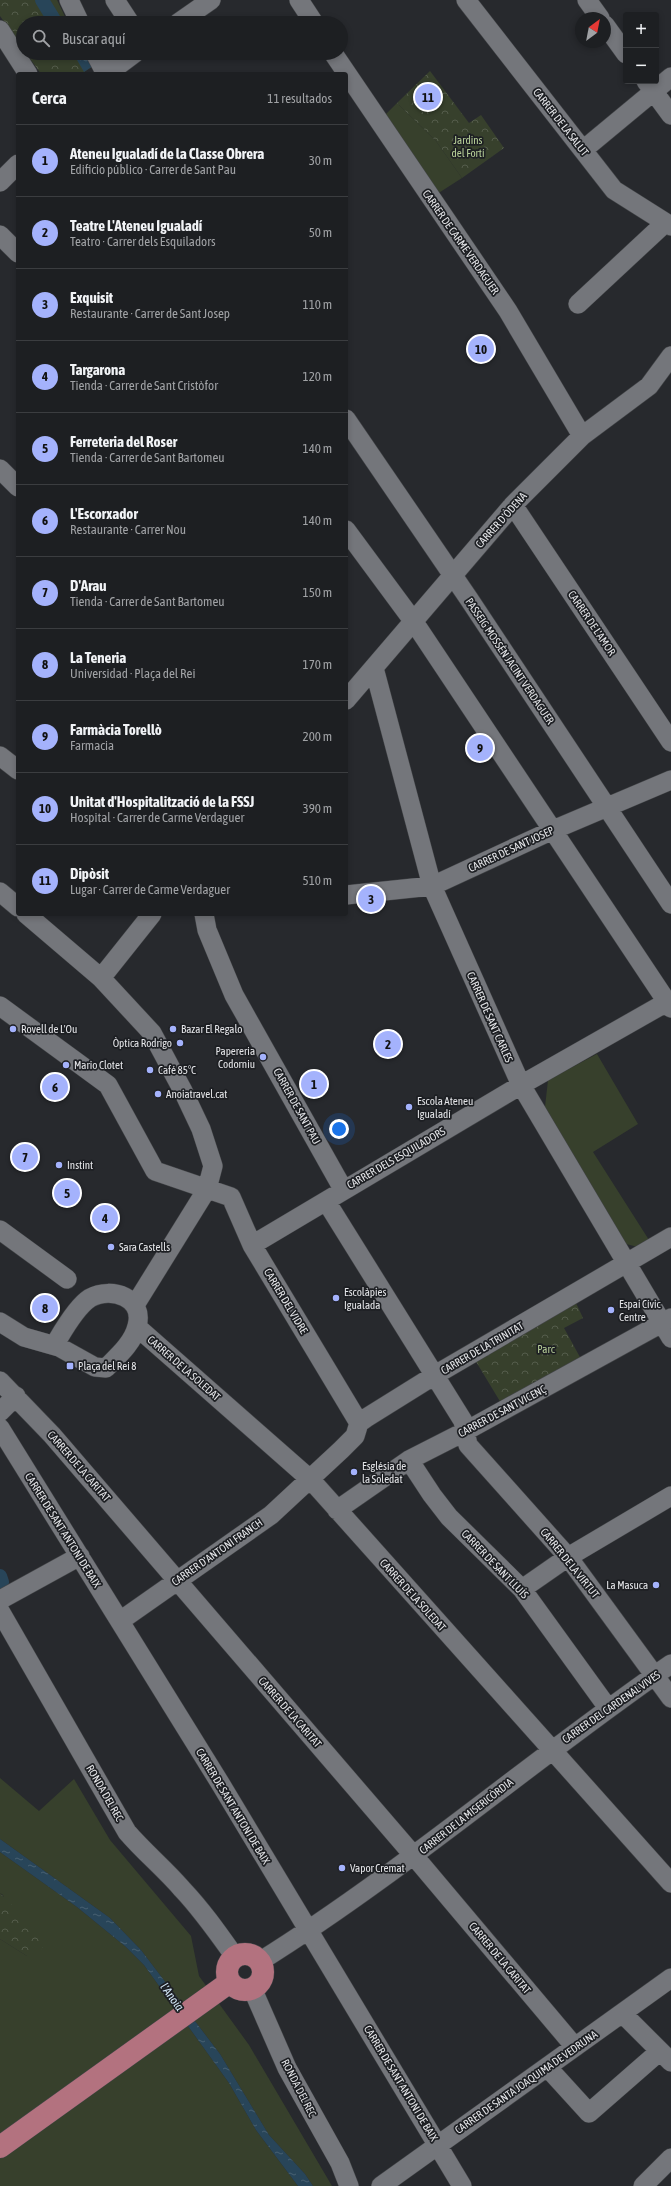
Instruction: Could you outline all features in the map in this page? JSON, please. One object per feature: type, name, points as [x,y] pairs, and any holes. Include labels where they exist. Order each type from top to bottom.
[{"type":"main road","points":[[6,2143],[223,1986],[227,1968],[235,1957],[248,1954],[259,1962],[262,1977],[252,1988],[240,1989],[223,1986]]},
{"type":"street","points":[[69,0],[77,16]]},
{"type":"street","points":[[115,0],[125,16]]},
{"type":"street","points":[[188,16],[211,0]]},
{"type":"street","points":[[299,0],[309,16]]},
{"type":"street","name":"CARRER DE LA SALUT","points":[[466,0],[614,190],[668,225]]},
{"type":"street","points":[[587,0],[596,12]]},
{"type":"street","points":[[0,30],[16,55]]},
{"type":"street","points":[[611,33],[623,50]]},
{"type":"street","points":[[19,60],[26,72]]},
{"type":"street","points":[[100,60],[106,72]]},
{"type":"street","points":[[110,72],[126,60]]},
{"type":"street","name":"CARRER DE CARME VERDAGUER","points":[[338,60],[346,72]]},
{"type":"street","name":"CARRER DE CARME VERDAGUER","points":[[348,75],[508,311],[582,436]]},
{"type":"street","points":[[583,150],[650,86],[671,78]]},
{"type":"street","points":[[650,86],[671,115]]},
{"type":"street","points":[[0,182],[16,166]]},
{"type":"street","points":[[578,304],[668,225]]},
{"type":"street","points":[[0,235],[16,251]]},
{"type":"street","name":"CARRER D'ÒDENA","points":[[350,688],[374,668],[513,505],[582,436],[649,386],[671,356]]},
{"type":"street","name":"PASSEIG MOSSÈN JACINT VERDAGUER","points":[[348,422],[452,575],[671,904]]},
{"type":"street","points":[[0,469],[16,485]]},
{"type":"street","name":"CARRER DE L'AMOR","points":[[513,505],[671,742]]},
{"type":"street","points":[[348,533],[414,622],[669,1005]]},
{"type":"street","name":"CARRER DE SANT CARLES","points":[[374,668],[432,886],[521,1085],[626,1264],[668,1326]]},
{"type":"street","points":[[0,756],[16,768]]},
{"type":"street","name":"CARRER DE SANT JOSEP","points":[[348,895],[432,886],[553,830],[608,808],[671,780]]},
{"type":"street","points":[[0,892],[16,905]]},
{"type":"street","points":[[28,916],[101,978],[152,1033],[183,1090],[201,1129],[213,1166],[207,1189],[135,1305]]},
{"type":"street","points":[[101,978],[150,916]]},
{"type":"street","name":"CARRER DE SANT PAU","points":[[204,916],[207,930],[234,995],[343,1189]]},
{"type":"street","name":"CARRER DELS ESQUILADORS","points":[[252,1245],[326,1201],[343,1189],[521,1085],[669,1005]]},
{"type":"street","name":"CARRER DEL VIDRE","points":[[0,1006],[76,1060],[108,1085],[155,1172],[231,1197],[252,1245],[359,1423]]},
{"type":"street","name":"CARRER DE LA VIRTUT","points":[[326,1201],[463,1421],[464,1432],[468,1445],[568,1557],[671,1698]]},
{"type":"street","points":[[0,1230],[67,1278]]},
{"type":"street","name":"CARRER DE LA TRINITAT","points":[[359,1423],[435,1375],[671,1237]]},
{"type":"street","points":[[0,1322],[24,1337],[59,1347],[95,1367],[106,1368],[128,1344],[137,1327],[139,1317],[135,1305],[113,1292],[104,1293],[89,1299],[74,1316],[58,1339],[59,1347]]},
{"type":"street","name":"CARRER DE SANT VICENÇ","points":[[337,1510],[409,1460],[668,1326]]},
{"type":"street","name":"CARRER DE LA SOLEDAT","points":[[137,1327],[311,1480],[671,1883]]},
{"type":"street","name":"CARRER DE LA CARITAT","points":[[0,1381],[52,1435],[414,1856],[575,2047]]},
{"type":"street","points":[[0,1412],[16,1396]]},
{"type":"street","points":[[311,1480],[355,1436],[359,1423]]},
{"type":"street","name":"CARRER DE SANT ANTONI DE BAIX","points":[[0,1428],[309,1930],[462,2186]]},
{"type":"street","name":"CARRER DE SANT LLUÍS","points":[[409,1460],[432,1495],[449,1517],[522,1589],[608,1708]]},
{"type":"street","name":"CARRER D'ANTONI FRANCH","points":[[120,1621],[271,1515],[311,1480]]},
{"type":"street","points":[[522,1589],[568,1557],[671,1496]]},
{"type":"street","points":[[0,1600],[80,1556]]},
{"type":"street","name":"RONDA DEL REC","points":[[0,1611],[127,1832],[146,1855],[182,1888],[210,1922],[235,1957]]},
{"type":"street","name":"CARRER DEL CARDENAL VIVES","points":[[552,1749],[671,1664]]},
{"type":"street","name":"CARRER DE LA MISERICÒRDIA","points":[[259,1962],[309,1930],[414,1856],[552,1749]]},
{"type":"street","name":"CARRER DE SANTA JOAQUIMA DE VEDRUNA","points":[[381,2186],[438,2144],[548,2068],[671,1978]]},
{"type":"street","name":"RONDA DEL REC","points":[[252,1988],[287,2068],[340,2163],[349,2186]]},
{"type":"street","points":[[548,2068],[589,2113],[665,2056],[623,2014]]},
{"type":"street","points":[[643,2186],[671,2158]]},
{"type":"green space","points":[[0,0],[57,0],[65,16],[16,16],[16,38],[0,16]]},
{"type":"green space","points":[[31,60],[89,60],[93,66],[84,72],[40,72]]},
{"type":"green space","name":"Jardins del Fortí","points":[[430,71],[469,123],[481,115],[504,148],[462,178],[436,141],[397,103]]},
{"type":"green space","points":[[397,103],[436,141],[462,178],[437,194],[384,116]]},
{"type":"green space","points":[[597,1054],[638,1124],[593,1152],[649,1240],[638,1247],[626,1244],[545,1107],[548,1080]]},
{"type":"green space","name":"Parc","points":[[576,1303],[583,1318],[564,1328],[581,1359],[501,1403],[475,1360]]},
{"type":"green space","points":[[0,1778],[39,1811],[74,1779],[110,1840],[191,1936],[199,1976],[249,2045],[332,2186],[313,2186],[305,2174],[269,2135],[220,2054],[141,1950],[110,1918],[0,1839]]},
{"type":"green space","points":[[0,1852],[77,1907],[126,1947],[144,1965],[229,2083],[256,2130],[298,2186],[0,2186],[0,1939],[27,1956],[3,1895],[0,1893]]},
{"type":"green space","points":[[0,1893],[48,1941],[38,1953],[27,1956],[0,1939]]},
{"type":"water","points":[[77,60],[89,60],[93,66],[84,72]]},
{"type":"water","name":"l'Anoia","points":[[0,1839],[110,1918],[141,1950],[220,2054],[269,2135],[305,2174],[313,2186],[298,2186],[256,2130],[229,2083],[144,1965],[126,1947],[77,1907],[0,1852]]},
{"type":"waterway","points":[[42,0],[52,16]]},
{"type":"waterway","points":[[0,1576],[2,1582]]},
{"type":"place","name":"Dipòsit","points":[[428,97]]},
{"type":"place","name":"Unitat d'Hospitalització de la FSSJ","points":[[481,349]]},
{"type":"place","name":"Farmàcia Torellò","points":[[480,748]]},
{"type":"place","name":"Exquisit","points":[[371,899]]},
{"type":"place","name":"Rovell de L'Ou","points":[[13,1029]]},
{"type":"place","name":"Bazar El Regalo","points":[[173,1029]]},
{"type":"place","name":"Òptica Rodrigo","points":[[180,1043]]},
{"type":"place","name":"Teatre L'Ateneu Igualadí","points":[[388,1044]]},
{"type":"place","name":"Papereria Codorniu","points":[[263,1057]]},
{"type":"place","name":"Mario Clotet","points":[[66,1065]]},
{"type":"place","name":"Café 85°C","points":[[150,1070]]},
{"type":"place","name":"Ateneu Igualadí de la Classe Obrera","points":[[314,1084]]},
{"type":"place","name":"L'Escorxador","points":[[55,1087]]},
{"type":"place","name":"Anoiatravel.cat","points":[[158,1094]]},
{"type":"place","name":"Escola Ateneu Igualadí","points":[[409,1107]]},
{"type":"place","name":"D'Arau","points":[[25,1157]]},
{"type":"place","name":"Instint","points":[[59,1165]]},
{"type":"place","name":"Ferreteria del Roser","points":[[67,1193]]},
{"type":"place","name":"Targarona","points":[[105,1218]]},
{"type":"place","name":"Sara Castells","points":[[111,1247]]},
{"type":"place","name":"Escolàpies Igualada","points":[[336,1298]]},
{"type":"place","name":"La Teneria","points":[[45,1308]]},
{"type":"place","name":"Espai Cívic Centre","points":[[611,1310]]},
{"type":"place","name":"Plaça del Rei 8","points":[[70,1366]]},
{"type":"place","name":"Església de la Soledat","points":[[354,1472]]},
{"type":"place","name":"La Masuca","points":[[656,1585]]},
{"type":"place","name":"Vapor Cremat","points":[[342,1868]]}]
